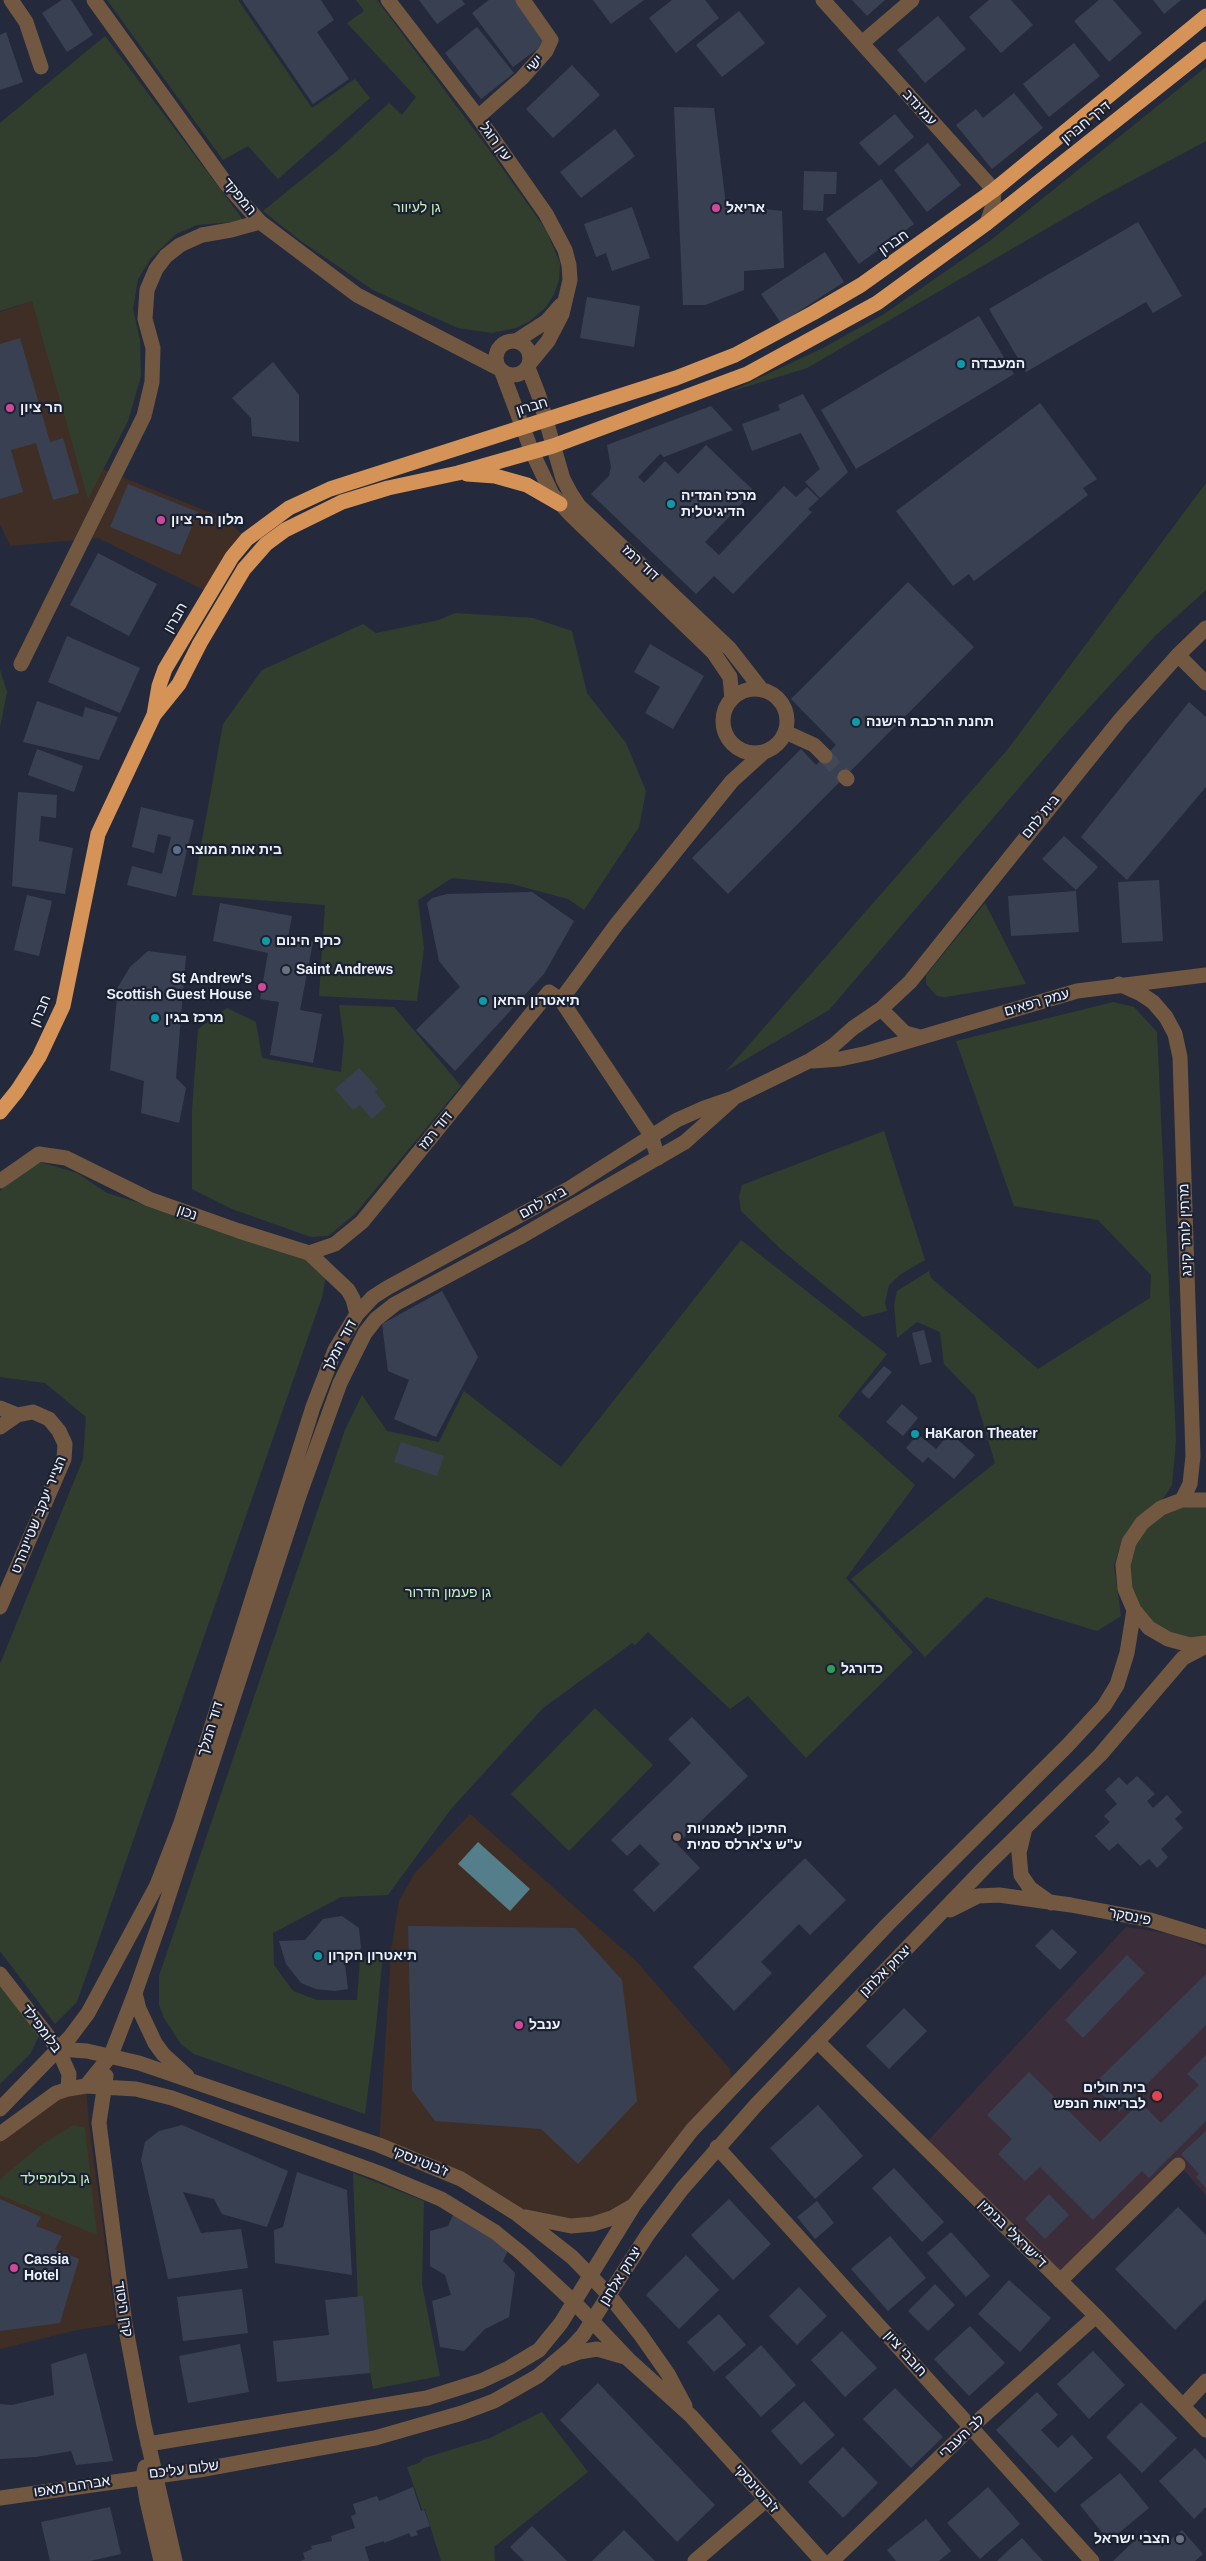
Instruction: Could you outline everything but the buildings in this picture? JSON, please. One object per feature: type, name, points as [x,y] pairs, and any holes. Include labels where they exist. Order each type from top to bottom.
[{"type":"highway","name":"דרך חברון","points":[[994,190],[1206,16]]},
{"type":"highway","name":"דרך חברון","points":[[987,223],[1206,49]]},
{"type":"highway","name":"חברון","points":[[154,715],[159,686],[165,669],[188,628],[235,553],[247,538],[270,520],[307,499],[338,486],[418,463],[676,378],[735,355],[861,286],[994,190]]},
{"type":"highway","name":"חברון","points":[[0,1112],[17,1091],[39,1057],[63,1006],[98,834],[154,715],[179,684],[235,582],[266,544],[285,530],[342,502],[388,488],[458,473],[553,446],[747,374],[877,303],[987,223]]},
{"type":"highway","points":[[458,473],[495,476],[520,482],[560,504]]},
{"type":"street","points":[[12,0],[26,22],[41,67]]},
{"type":"street","name":"המפקד","points":[[94,0],[227,184],[260,222],[357,295],[500,370]]},
{"type":"street","name":"עין רוגל","points":[[388,0],[478,117],[556,231],[569,265],[566,298],[562,314],[548,342],[529,366]]},
{"type":"street","name":"ישי","points":[[478,117],[522,78],[546,51],[551,40],[523,0]]},
{"type":"street","name":"עמינדב","points":[[822,0],[994,190]]},
{"type":"street","points":[[862,43],[912,0]]},
{"type":"street","points":[[987,223],[993,205],[994,190]]},
{"type":"street","points":[[21,664],[144,416],[152,382],[154,348],[145,318],[147,290],[156,269],[166,256],[180,245],[202,235],[260,222]]},
{"type":"street","points":[[516,341],[547,321],[566,298]]},
{"type":"street","name":"המפקד","points":[[437,336],[474,346],[500,347]]},
{"type":"street","points":[[523,427],[495,357],[500,347],[510,341],[516,341],[526,346],[529,351],[529,366],[547,420]]},
{"type":"street","points":[[500,370],[513,376],[519,375],[529,366]]},
{"type":"street","name":"דוד רמז","points":[[547,420],[563,479],[579,506],[716,634],[742,662],[762,690]]},
{"type":"street","name":"דוד רמז","points":[[523,427],[546,484],[560,504],[714,652],[730,677],[733,691],[732,698]]},
{"type":"street","name":"בית לחם","points":[[356,1314],[373,1297],[387,1288],[570,1188],[651,1135],[692,1112],[733,1098],[809,1061],[834,1045],[859,1036],[881,1009],[910,982],[1114,728],[1178,655],[1206,628]]},
{"type":"street","points":[[1178,655],[1206,683]]},
{"type":"street","points":[[746,690],[762,690],[775,695],[782,702],[788,722],[780,741],[764,752],[754,753],[740,749],[726,735],[724,715],[732,698],[746,690]]},
{"type":"street","points":[[792,735],[814,745],[826,756]]},
{"type":"street","name":"דוד רמז","points":[[309,1253],[335,1244],[362,1222],[616,924],[732,780],[764,752]]},
{"type":"street","name":"עמק רפאים","points":[[809,1061],[856,1056],[1064,994],[1119,984],[1206,975]]},
{"type":"street","name":"מרתין לותר קינג","points":[[1119,984],[1153,1002],[1166,1017],[1175,1034],[1180,1057],[1193,1456],[1190,1484],[1182,1500]]},
{"type":"street","points":[[555,996],[651,1135],[658,1158]]},
{"type":"street","points":[[881,1009],[904,1033],[920,1037]]},
{"type":"street","name":"בית לחם","points":[[370,1326],[395,1304],[520,1238],[658,1158],[697,1132],[733,1098]]},
{"type":"street","name":"נכון","points":[[0,1181],[39,1154],[56,1155],[125,1189],[178,1210],[309,1253],[333,1273],[348,1290],[353,1299],[356,1314]]},
{"type":"street","name":"דוד המלך","points":[[0,2109],[58,2050],[88,2013],[144,1911],[169,1855],[302,1437],[335,1350],[356,1314]]},
{"type":"street","name":"דוד המלך","points":[[86,2086],[111,2055],[135,1993],[165,1907],[318,1439],[349,1361],[370,1326]]},
{"type":"street","points":[[0,1408],[17,1415]]},
{"type":"street","name":"הצייר יעקב שטיינהרט","points":[[0,1607],[64,1459],[65,1444],[59,1431],[49,1419],[33,1412],[17,1415]]},
{"type":"street","points":[[0,1427],[17,1415]]},
{"type":"street","points":[[1206,1500],[1182,1500],[1161,1508],[1142,1523],[1129,1542],[1123,1565],[1125,1589],[1134,1610],[1149,1628],[1168,1639],[1190,1645],[1206,1645]]},
{"type":"street","name":"יצחק אלחנן","points":[[574,2302],[634,2205],[662,2167],[732,2086],[888,1924],[1068,1745],[1104,1706],[1117,1685],[1127,1653],[1134,1610]]},
{"type":"street","name":"יצחק אלחנן","points":[[593,2320],[648,2234],[717,2147],[938,1916],[1100,1755],[1184,1658],[1206,1645]]},
{"type":"street","name":"פינסקר","points":[[1025,1828],[1019,1852],[1022,1875],[1030,1888],[1053,1904]]},
{"type":"street","name":"פינסקר","points":[[938,1916],[978,1896],[998,1895],[1150,1920],[1206,1937]]},
{"type":"street","name":"בלומפילד","points":[[0,1974],[58,2050],[69,2074],[68,2089]]},
{"type":"street","points":[[135,1993],[145,2025],[158,2048],[180,2070],[198,2083]]},
{"type":"street","name":"ד'ישראלי בנימין","points":[[817,2041],[1096,2316],[1206,2430]]},
{"type":"street","name":"ז'בוטינסקי","points":[[58,2050],[111,2055],[198,2083],[427,2164],[461,2179],[517,2214],[547,2236],[590,2275],[608,2294],[668,2374],[691,2416]]},
{"type":"street","name":"קרן היסוד","points":[[111,2055],[103,2085],[99,2123],[125,2324],[148,2444]]},
{"type":"street","points":[[0,2134],[49,2098],[68,2089],[103,2085]]},
{"type":"street","name":"ז'בוטינסקי","points":[[103,2085],[136,2089],[172,2098],[425,2190],[495,2232],[522,2253],[593,2320],[628,2359],[691,2416],[822,2561]]},
{"type":"street","name":"חובבי ציון","points":[[717,2147],[1092,2561]]},
{"type":"street","points":[[1060,2281],[1178,2165]]},
{"type":"street","points":[[517,2214],[571,2226],[585,2225],[612,2218],[634,2205]]},
{"type":"street","points":[[148,2444],[392,2406],[451,2392],[509,2368],[539,2350],[551,2339],[574,2302]]},
{"type":"street","name":"לב העברי","points":[[832,2561],[971,2427],[1096,2316]]},
{"type":"street","name":"שלום עליכם","points":[[148,2444],[149,2476],[376,2438],[412,2429],[494,2401],[525,2384],[570,2349],[593,2320]]},
{"type":"street","points":[[557,2361],[578,2352],[597,2349],[628,2359]]},
{"type":"street","points":[[1183,2406],[1206,2381]]},
{"type":"street","points":[[149,2476],[161,2561]]},
{"type":"street","points":[[149,2476],[175,2561]]},
{"type":"street","name":"אברהם מאפו","points":[[0,2498],[149,2476]]},
{"type":"street","points":[[695,2561],[766,2500]]},
{"type":"shaded area","points":[[32,301],[82,461],[226,519],[247,539],[210,593],[98,538],[10,546],[0,524],[0,312]]},
{"type":"shaded area","points":[[470,1814],[636,1961],[730,2069],[732,2086],[612,2218],[547,2223],[379,2145],[391,1952],[399,1901],[415,1873]]},
{"type":"shaded area","points":[[478,1842],[530,1889],[510,1911],[458,1864]]},
{"type":"shaded area","points":[[1126,1927],[1171,1934],[1206,1947],[1206,2195],[1174,2159],[1060,2275],[927,2142]]},
{"type":"shaded area","points":[[86,2086],[89,2125],[116,2324],[77,2330],[0,2349],[0,2134],[24,2115]]},
{"type":"green space","points":[[107,0],[238,0],[312,108],[355,79],[370,98],[278,179],[248,146],[223,160]]},
{"type":"green space","name":"גן לעיוור","points":[[356,0],[377,0],[490,151],[546,230],[560,263],[559,280],[554,294],[546,307],[530,321],[516,328],[492,333],[458,328],[373,290],[301,241],[263,211],[337,151],[389,103],[402,115],[416,97],[347,23],[364,11]]},
{"type":"green space","points":[[105,36],[244,221],[197,225],[176,234],[151,258],[138,279],[133,309],[140,340],[141,376],[128,421],[88,499],[32,301],[0,311],[0,123]]},
{"type":"green space","points":[[1206,67],[1206,141],[1101,197],[807,368],[729,392],[823,348],[884,314],[991,240]]},
{"type":"green space","points":[[1206,483],[1206,590],[1155,636],[1064,735],[829,1010],[726,1071],[1008,749]]},
{"type":"green space","points":[[455,613],[533,618],[572,631],[587,693],[626,743],[646,791],[639,827],[584,910],[568,899],[512,884],[452,878],[418,900],[424,948],[417,1001],[319,996],[325,905],[192,895],[223,724],[262,670],[363,624],[376,633],[439,620]]},
{"type":"green space","points":[[0,670],[7,692],[0,727]]},
{"type":"green space","points":[[985,903],[1026,984],[945,997],[937,996],[926,984],[926,975]]},
{"type":"green space","points":[[1113,1002],[1134,1007],[1157,1032],[1176,1440],[1172,1485],[1163,1499],[1137,1519],[1122,1539],[1114,1566],[1121,1616],[1097,1631],[986,1597],[925,1657],[851,1579],[995,1463],[975,1396],[944,1364],[940,1332],[917,1322],[897,1338],[894,1305],[897,1291],[929,1271],[931,1278],[1038,1369],[1150,1298],[1151,1275],[1098,1220],[1014,1206],[956,1041]]},
{"type":"green space","points":[[339,1005],[394,1007],[461,1086],[355,1214],[328,1236],[311,1237],[232,1209],[192,1189],[192,1110],[198,1029],[227,1008],[256,1022],[262,1058],[341,1072],[344,1041]]},
{"type":"green space","points":[[884,1131],[925,1260],[901,1274],[889,1285],[885,1303],[887,1311],[863,1317],[784,1252],[741,1211],[739,1197],[742,1185]]},
{"type":"green space","points":[[40,1162],[77,1173],[107,1193],[313,1256],[327,1271],[322,1297],[77,2002],[55,2024],[0,1951],[0,1664],[83,1459],[86,1417],[45,1383],[0,1377],[0,1191],[17,1175]]},
{"type":"green space","name":"גן פעמון הדרור","points":[[741,1240],[887,1354],[838,1416],[915,1485],[846,1578],[913,1652],[806,1758],[748,1696],[730,1709],[648,1632],[635,1645],[632,1643],[543,1708],[451,1809],[388,1895],[341,1897],[273,1933],[274,1965],[293,1991],[317,2000],[357,2000],[360,1958],[383,1952],[365,2114],[194,2054],[181,2044],[164,2018],[159,2005],[159,1976],[345,1430],[362,1395],[387,1431],[439,1442],[464,1391],[561,1467]]},
{"type":"green space","points":[[1206,1505],[1206,1641],[1157,1631],[1126,1586],[1134,1537],[1162,1510]]},
{"type":"green space","points":[[595,1708],[653,1765],[569,1851],[511,1794]]},
{"type":"green space","points":[[0,1985],[39,2036],[30,2054],[0,2084]]},
{"type":"green space","name":"גן בלומפילד","points":[[74,2125],[85,2128],[97,2235],[0,2195],[0,2180],[7,2173],[44,2143]]},
{"type":"green space","points":[[353,2173],[424,2201],[422,2284],[440,2376],[373,2389],[358,2303]]},
{"type":"green space","points":[[542,2412],[588,2472],[494,2547],[495,2561],[441,2561],[425,2509],[422,2509],[407,2467],[419,2463],[424,2458],[490,2438]]},
{"type":"tunnel","points":[[825,756],[845,777]]},
{"type":"place","name":"אריאל","points":[[716,208]]},
{"type":"place","name":"המעבדה","points":[[961,364]]},
{"type":"place","name":"הר ציון","points":[[10,408]]},
{"type":"place","name":"מרכז המדיה הדיגיטלית","points":[[671,504]]},
{"type":"place","name":"מלון הר ציון","points":[[161,520]]},
{"type":"place","name":"תחנת הרכבת הישנה","points":[[856,722]]},
{"type":"place","name":"בית אות המוצר","points":[[177,850]]},
{"type":"place","name":"כתף הינום","points":[[266,941]]},
{"type":"place","name":"Saint Andrews","points":[[286,970]]},
{"type":"place","name":"St Andrew's Scottish Guest House","points":[[262,987]]},
{"type":"place","name":"תיאטרון החאן","points":[[483,1001]]},
{"type":"place","name":"מרכז בגין","points":[[155,1018]]},
{"type":"place","name":"HaKaron Theater","points":[[915,1434]]},
{"type":"place","name":"כדורגל","points":[[831,1669]]},
{"type":"place","name":"התיכון לאמנויות ע\"ש צ'ארלס סמית","points":[[677,1837]]},
{"type":"place","name":"תיאטרון הקרון","points":[[318,1956]]},
{"type":"place","name":"ענבל","points":[[519,2025]]},
{"type":"place","name":"בית חולים לבריאות הנפש","points":[[1157,2096]]},
{"type":"place","name":"Cassia Hotel","points":[[14,2268]]},
{"type":"place","name":"הצבי ישראל","points":[[1180,2539]]}]
